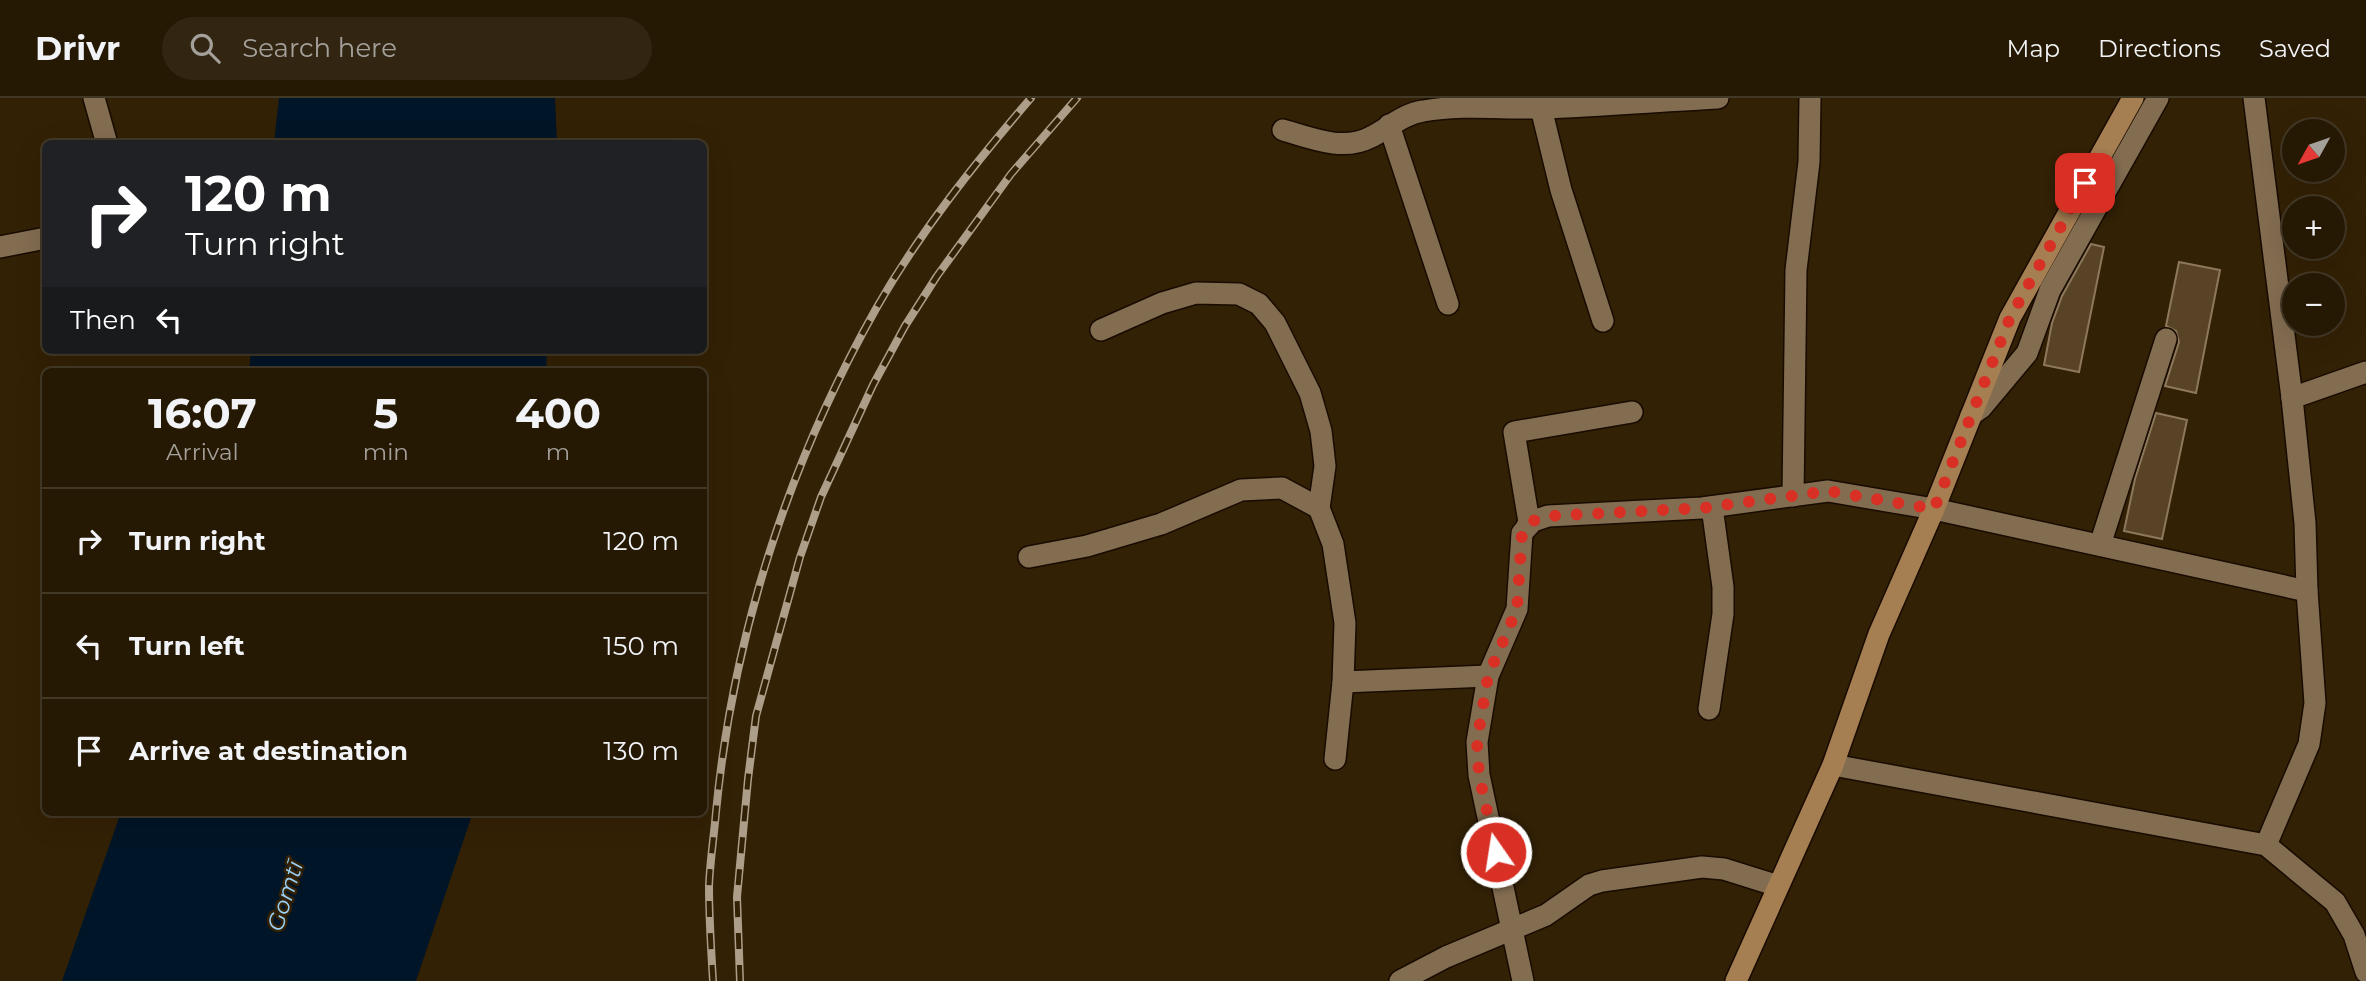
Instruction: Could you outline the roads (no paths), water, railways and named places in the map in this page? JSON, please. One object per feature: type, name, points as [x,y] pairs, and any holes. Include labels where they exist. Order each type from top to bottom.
[{"type":"street","points":[[94,98],[106,140]]},
{"type":"street","points":[[1283,130],[1321,142],[1339,144],[1370,138],[1406,116],[1422,111],[1541,108],[1718,98]]},
{"type":"street","points":[[1793,496],[1796,270],[1810,162],[1810,98]]},
{"type":"street","points":[[1735,981],[1833,765],[1879,634],[1934,509],[2010,318],[2133,98]]},
{"type":"street","points":[[1971,415],[1981,408],[2027,353],[2050,290],[2158,98]]},
{"type":"street","points":[[2254,98],[2305,523],[2315,703],[2309,744],[2266,845]]},
{"type":"street","points":[[1541,108],[1561,190],[1603,321]]},
{"type":"street","points":[[1389,125],[1448,304]]},
{"type":"street","points":[[0,247],[42,239]]},
{"type":"street","points":[[1101,330],[1162,303],[1196,293],[1239,294],[1259,304],[1275,323],[1310,393],[1321,431],[1325,466],[1319,508],[1333,544],[1345,623],[1343,682],[1335,759]]},
{"type":"street","points":[[2100,545],[2166,340]]},
{"type":"street","points":[[2292,398],[2366,372]]},
{"type":"street","points":[[1523,981],[1479,775],[1477,742],[1488,676],[1517,609],[1522,533],[1529,522],[1514,432],[1632,412]]},
{"type":"street","points":[[1029,557],[1087,546],[1161,524],[1241,490],[1282,488],[1319,508]]},
{"type":"street","points":[[1527,526],[1548,516],[1712,507],[1828,491],[1934,509],[2307,591]]},
{"type":"street","points":[[1709,709],[1723,614],[1723,587],[1712,507]]},
{"type":"street","points":[[1343,682],[1488,676]]},
{"type":"street","points":[[1833,765],[2266,845],[2335,902],[2354,935],[2366,972]]},
{"type":"street","points":[[1400,981],[1446,957],[1546,915],[1589,885],[1602,881],[1703,867],[1724,869],[1778,886]]},
{"type":"water","points":[[279,98],[555,98],[557,140],[274,140]]},
{"type":"water","points":[[251,354],[547,354],[546,368],[249,368]]},
{"type":"water","name":"Gomtī","points":[[120,816],[472,816],[416,981],[62,981]]},
{"type":"railway","points":[[713,981],[709,886],[724,746],[751,615],[792,488],[817,426],[846,366],[894,279],[949,199],[1031,98]]},
{"type":"railway","points":[[740,981],[737,897],[756,716],[800,557],[821,497],[873,385],[905,326],[937,276],[1011,174],[1077,98]]}]
